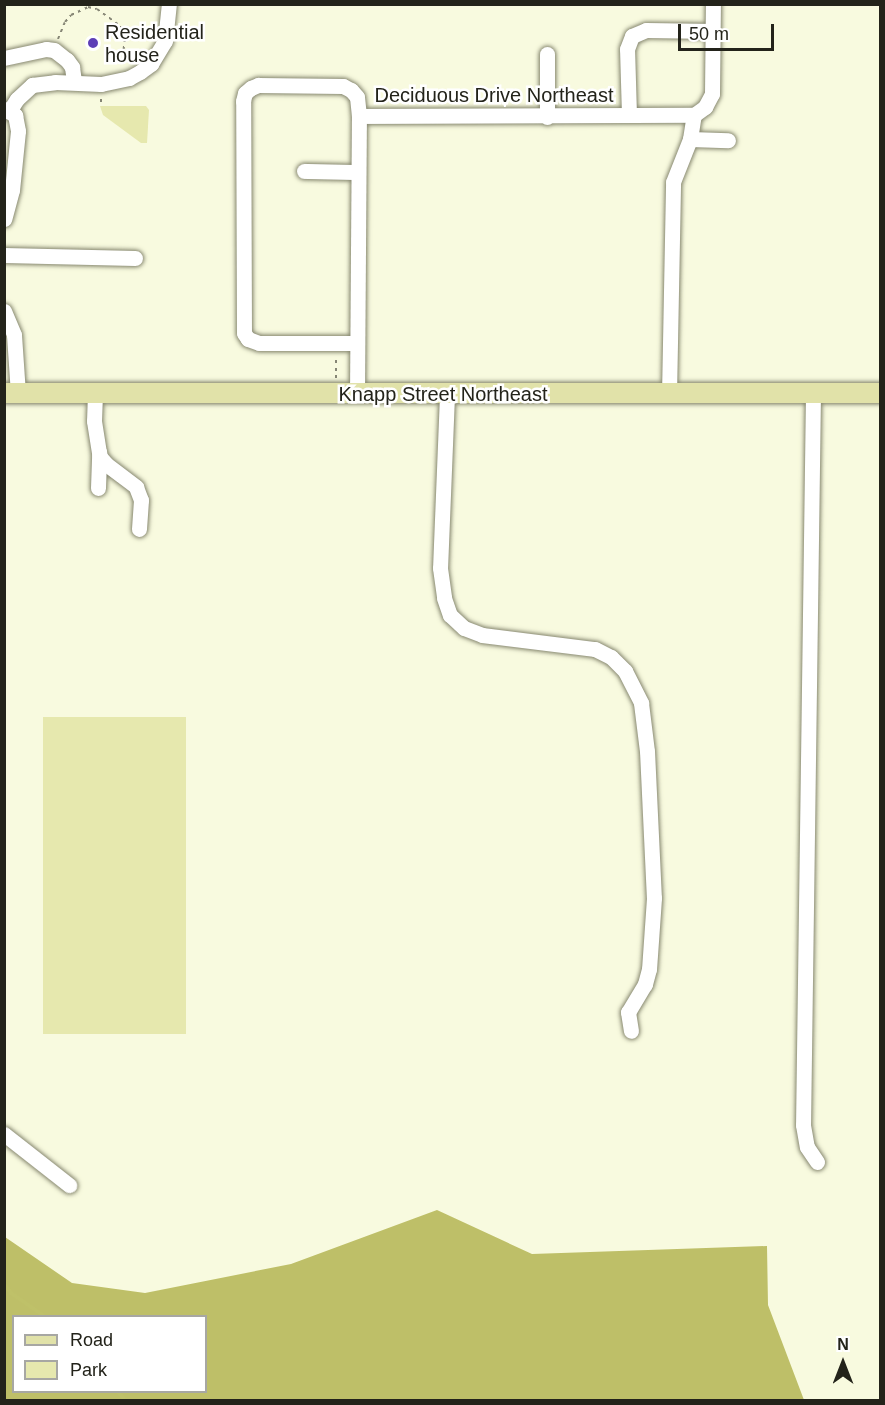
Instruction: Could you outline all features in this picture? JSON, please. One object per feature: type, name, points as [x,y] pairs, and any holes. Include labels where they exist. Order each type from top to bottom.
[{"type":"main road","name":"Knapp Street Northeast","points":[[11,393],[669,395],[880,393]]},
{"type":"street","points":[[4,219],[12,190],[18,131],[15,116],[7,109],[33,85],[116,82],[129,78],[151,64],[165,41],[169,4]]},
{"type":"street","points":[[669,395],[673,182],[690,139],[694,115],[705,107],[712,94],[713,4]]},
{"type":"street","points":[[629,116],[627,49],[633,36],[646,30],[713,31]]},
{"type":"street","points":[[4,58],[46,48],[54,50],[72,67],[74,82]]},
{"type":"street","points":[[547,54],[547,117]]},
{"type":"street","name":"Deciduous Drive Northeast","points":[[357,343],[259,343],[245,336],[243,329],[243,97],[247,90],[258,85],[343,86],[357,97],[359,116],[694,115]]},
{"type":"street","points":[[357,394],[359,116]]},
{"type":"street","points":[[690,139],[728,140]]},
{"type":"street","points":[[304,171],[358,172]]},
{"type":"street","points":[[4,255],[135,258]]},
{"type":"street","points":[[4,312],[14,335],[11,393]]},
{"type":"street","points":[[95,393],[94,422],[99,450],[98,488]]},
{"type":"street","points":[[813,393],[803,1125],[807,1147],[817,1162]]},
{"type":"street","points":[[447,394],[441,579],[450,615],[464,628],[482,635],[578,646],[603,653],[630,677],[641,703],[646,737],[654,898],[650,969],[645,984],[628,1012],[631,1031]]},
{"type":"street","points":[[99,450],[106,464],[127,478],[139,493],[139,529]]},
{"type":"street","points":[[4,1134],[69,1185]]},
{"type":"path","points":[[54,50],[64,22],[71,15],[88,6],[106,13],[120,26],[125,39],[123,53],[131,65]]},
{"type":"path","points":[[336,350],[336,378]]},
{"type":"green space","points":[[100,106],[146,106],[149,110],[147,143],[141,143],[103,115]]},
{"type":"green space","points":[[43,717],[186,717],[186,1034],[43,1034]]},
{"type":"shaded area","points":[[437,1210],[532,1254],[767,1246],[768,1305],[804,1400],[5,1400],[5,1237],[72,1283],[145,1293],[291,1264]]},
{"type":"waterway","points":[[4,1284],[11,1293],[43,1315]]},
{"type":"waterway","points":[[119,1393],[125,1400]]},
{"type":"place","name":"Residential house","points":[[93,43]]}]
